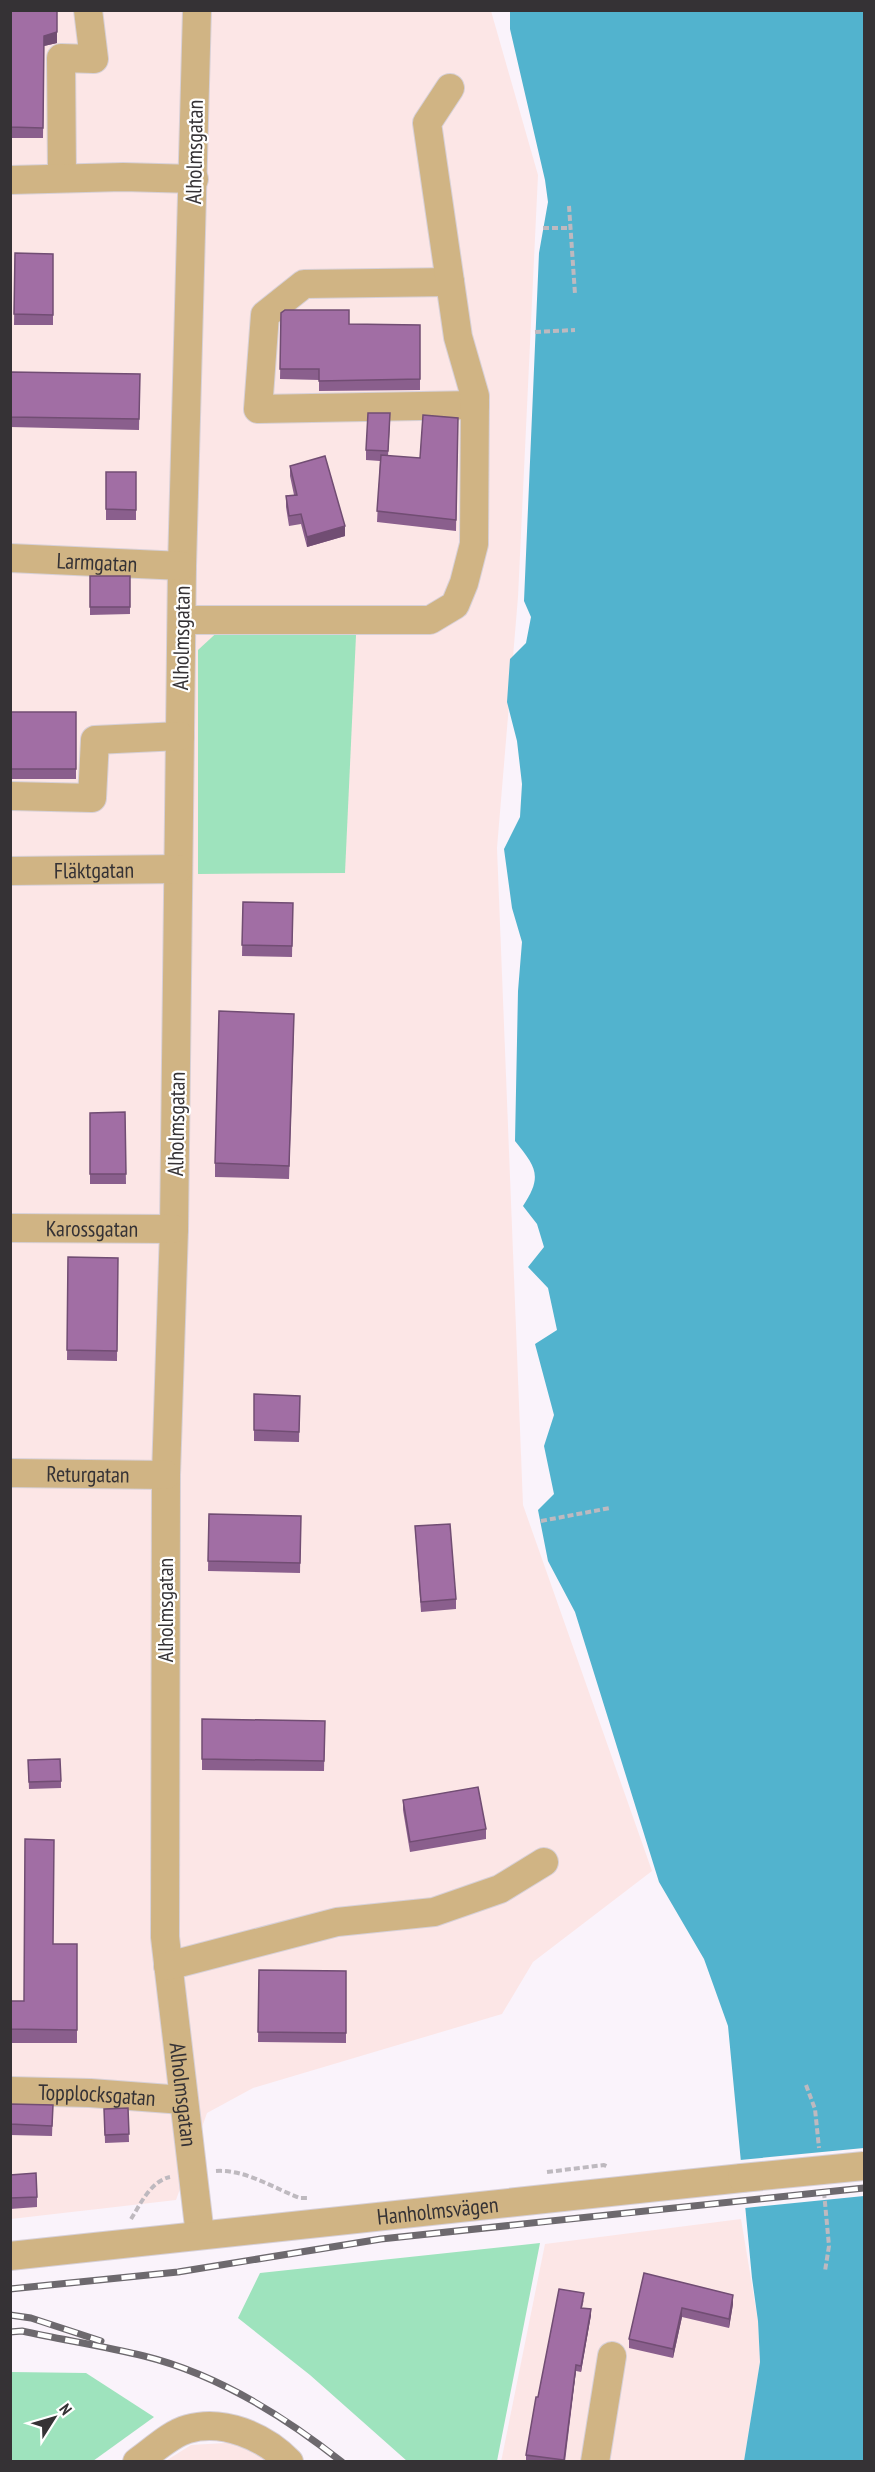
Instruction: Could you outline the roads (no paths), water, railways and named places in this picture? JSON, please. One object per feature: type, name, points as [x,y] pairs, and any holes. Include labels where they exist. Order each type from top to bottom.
[{"type":"street","points":[[62,178],[61,58],[94,59],[88,10]]},
{"type":"street","name":"Alholmsgatan","points":[[197,10],[182,566],[174,1229],[166,1475],[165,1937],[200,2235]]},
{"type":"street","points":[[182,620],[430,620],[455,605],[464,583],[474,544],[475,396],[458,337],[427,123],[450,88]]},
{"type":"street","points":[[10,180],[194,179]]},
{"type":"street","points":[[450,282],[304,284],[265,315],[258,409],[475,405]]},
{"type":"street","name":"Larmgatan","points":[[10,558],[182,566]]},
{"type":"street","points":[[10,796],[92,798],[95,740],[180,736]]},
{"type":"street","name":"Fläktgatan","points":[[10,871],[178,869]]},
{"type":"street","name":"Karossgatan","points":[[10,1228],[174,1229]]},
{"type":"street","name":"Returgatan","points":[[10,1473],[166,1475]]},
{"type":"street","points":[[168,1966],[337,1922],[434,1912],[500,1889],[544,1862]]},
{"type":"street","name":"Topplocksgatan","points":[[10,2091],[90,2093],[183,2100]]},
{"type":"street","name":"Hanholmsvägen","points":[[10,2256],[864,2166]]},
{"type":"street","points":[[595,2462],[612,2356]]},
{"type":"street","points":[[137,2462],[188,2429],[220,2425],[248,2434],[280,2452],[289,2462]]},
{"type":"water","points":[[510,11],[864,11],[864,2461],[744,2461],[760,2362],[758,2321],[728,2026],[704,1959],[659,1882],[575,1612],[548,1561],[538,1510],[554,1494],[544,1446],[554,1415],[535,1344],[557,1330],[548,1288],[528,1267],[544,1247],[537,1224],[523,1206],[533,1187],[534,1172],[528,1158],[515,1141],[518,991],[522,942],[512,908],[504,849],[520,817],[522,784],[517,741],[507,702],[510,659],[526,643],[531,617],[524,601],[539,253],[548,202],[510,29]]},
{"type":"railway","points":[[10,2289],[178,2272],[381,2239],[864,2188]]},
{"type":"railway","points":[[10,2315],[31,2318],[101,2341]]},
{"type":"railway","points":[[10,2332],[22,2331],[129,2352],[198,2374],[273,2413],[342,2462]]}]
